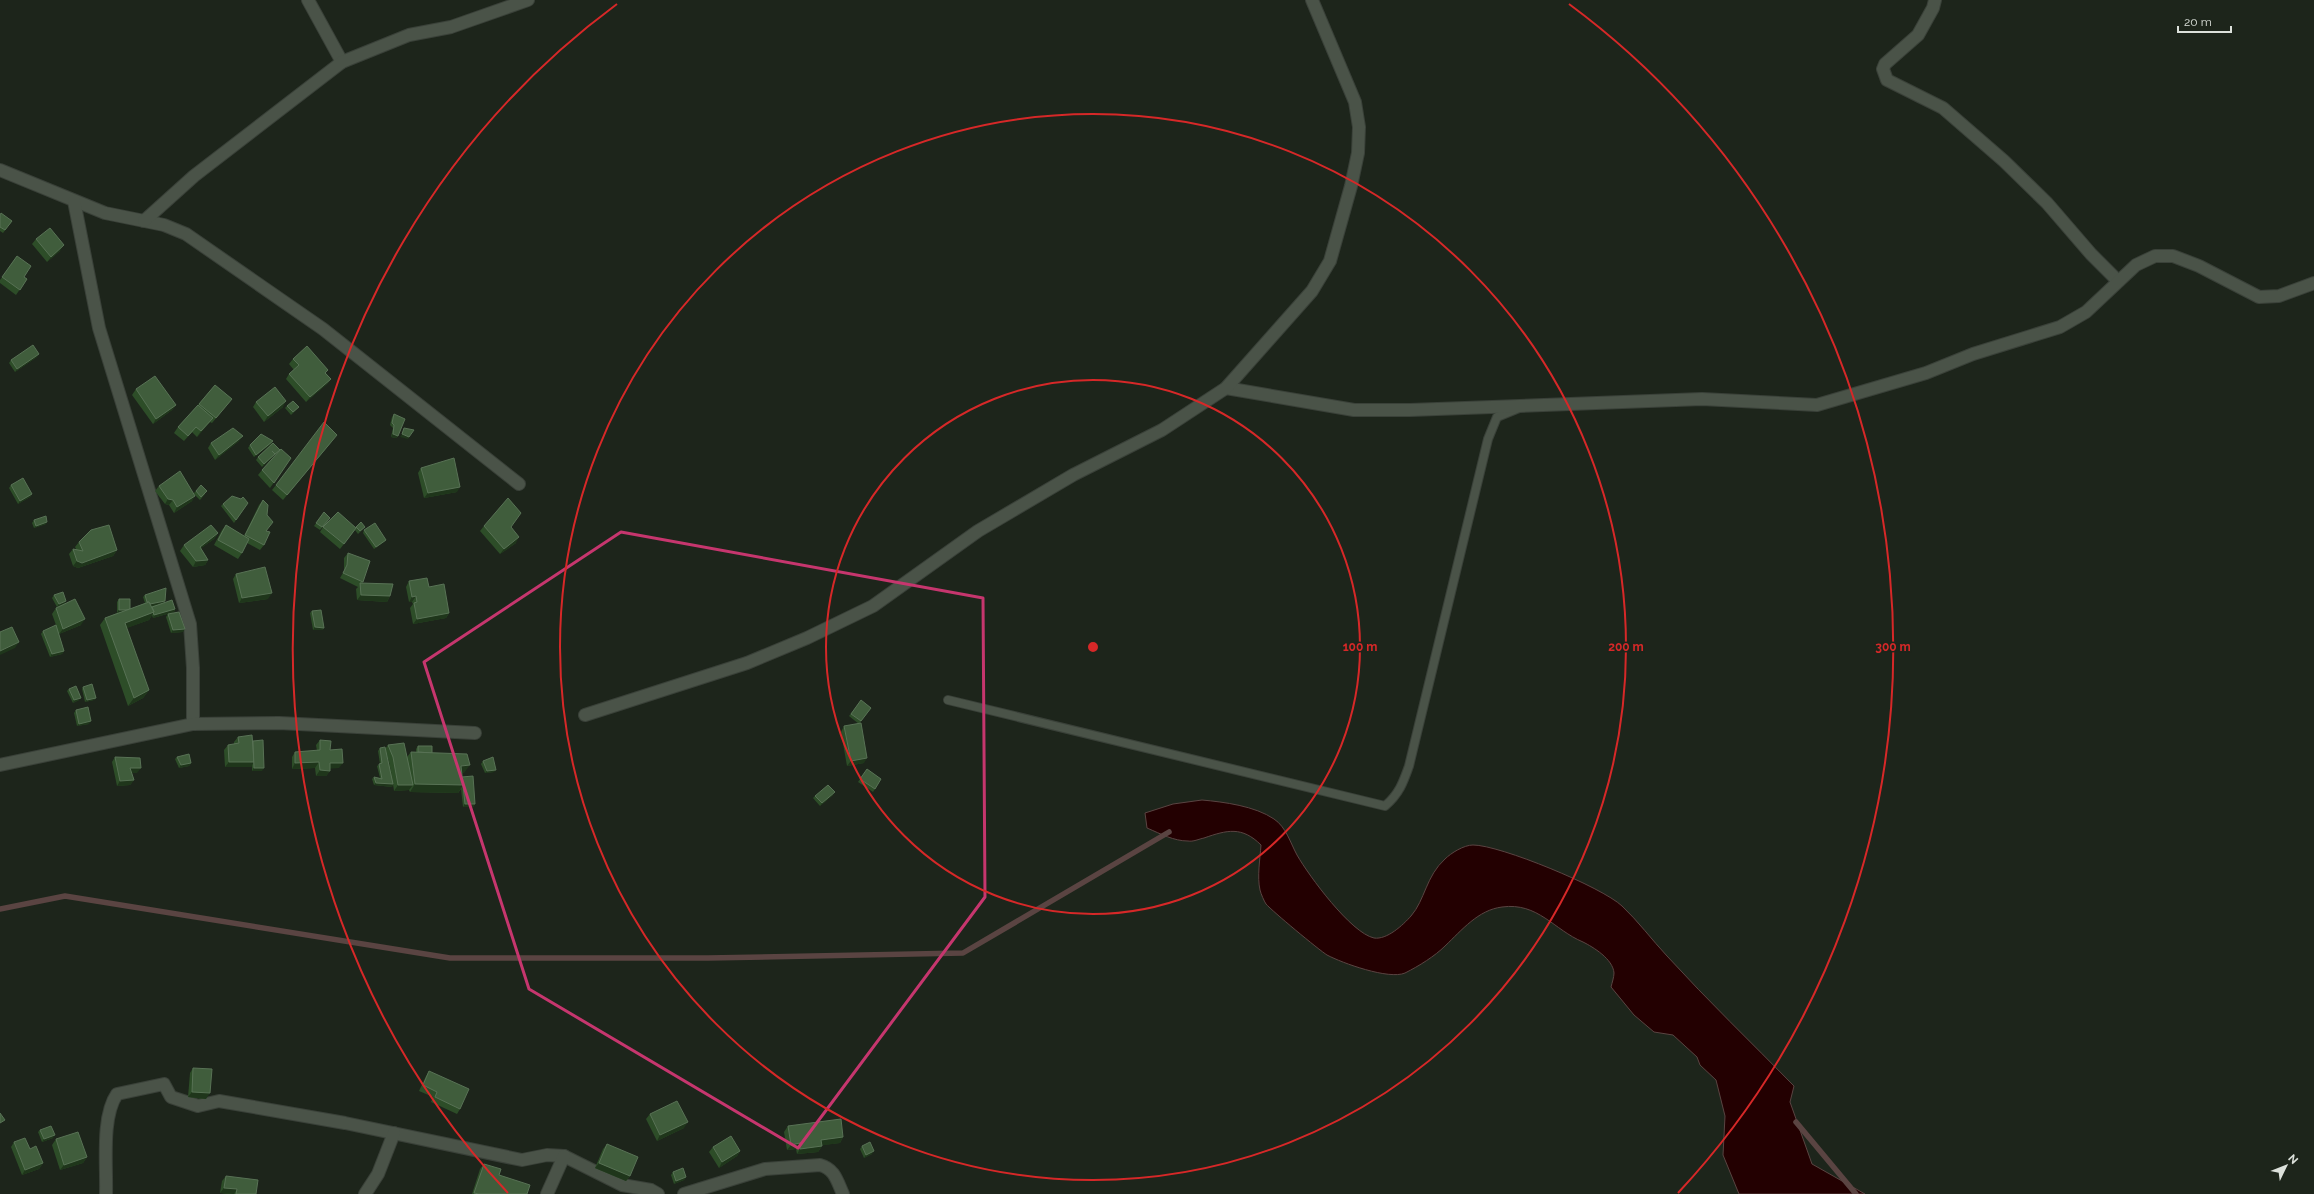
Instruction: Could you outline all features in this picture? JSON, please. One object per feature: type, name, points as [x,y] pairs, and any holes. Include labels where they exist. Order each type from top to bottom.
[{"type":"street","points":[[308,0],[342,62]]},
{"type":"street","points":[[144,221],[194,176],[342,62],[409,36],[451,27],[528,0]]},
{"type":"street","points":[[585,715],[747,663],[807,638],[873,606],[978,531],[1073,475],[1162,430],[1226,388],[1279,331],[1312,291],[1330,261],[1352,186],[1358,153],[1359,127],[1355,102],[1312,0]]},
{"type":"street","points":[[1935,0],[1918,35],[1885,64],[1883,69],[1886,80],[1943,108],[2004,161],[2047,203],[2091,254],[2118,281]]},
{"type":"street","points":[[0,170],[105,213],[164,225],[186,234],[323,329],[519,484]]},
{"type":"street","points":[[74,201],[99,328],[190,624],[193,668],[193,724]]},
{"type":"street","points":[[1226,388],[1354,410],[1525,406],[1702,399],[1817,406],[1926,373],[1973,354],[2060,327],[2086,312],[2136,266],[2155,256],[2173,256],[2199,266],[2259,297],[2279,296],[2314,283]]},
{"type":"street","points":[[0,765],[193,724],[279,723],[475,733]]},
{"type":"street","points":[[106,1194],[108,1119],[112,1102],[117,1094],[164,1084],[171,1097],[198,1106],[219,1101],[394,1133],[522,1160],[547,1155],[564,1156],[622,1185],[651,1190],[658,1194]]},
{"type":"street","points":[[365,1194],[378,1174],[394,1133]]},
{"type":"street","points":[[547,1194],[564,1156]]},
{"type":"street","points":[[684,1194],[765,1169],[820,1165],[829,1168],[834,1174],[843,1194]]},
{"type":"lane","points":[[948,700],[1385,806],[1396,797],[1403,784],[1488,439],[1497,417],[1525,406]]},
{"type":"highlighted area","points":[[621,532],[983,598],[985,897],[798,1148],[529,989],[424,662]]},
{"type":"shaded area","points":[[1202,800],[1229,803],[1249,808],[1258,811],[1278,822],[1285,830],[1297,855],[1331,902],[1354,926],[1365,934],[1374,938],[1384,937],[1404,924],[1416,910],[1430,880],[1439,866],[1454,852],[1469,845],[1486,847],[1527,859],[1573,878],[1611,898],[1628,912],[1698,989],[1794,1086],[1790,1102],[1812,1164],[1865,1194],[1739,1194],[1723,1155],[1725,1116],[1716,1080],[1700,1065],[1697,1057],[1673,1035],[1654,1032],[1634,1015],[1611,987],[1614,973],[1613,968],[1602,954],[1563,931],[1545,918],[1526,909],[1515,907],[1493,909],[1478,916],[1464,927],[1445,946],[1421,964],[1405,973],[1398,975],[1388,974],[1354,966],[1327,955],[1266,904],[1259,885],[1261,845],[1254,839],[1241,832],[1234,831],[1220,833],[1194,841],[1183,841],[1168,837],[1147,828],[1145,813],[1173,804]]},
{"type":"building","points":[[1,213],[12,221],[5,230],[0,227]]},
{"type":"building","points":[[50,228],[64,245],[51,257],[36,239]]},
{"type":"building","points":[[17,256],[31,266],[24,277],[27,279],[20,290],[2,277]]},
{"type":"building","points":[[33,345],[39,354],[17,369],[11,360]]},
{"type":"building","points":[[307,346],[328,370],[325,373],[331,379],[310,397],[289,374],[299,365],[293,359]]},
{"type":"building","points":[[155,376],[176,405],[156,419],[136,389]]},
{"type":"building","points":[[215,385],[232,399],[216,418],[199,404]]},
{"type":"building","points":[[275,387],[286,401],[268,416],[256,402]]},
{"type":"building","points":[[293,401],[299,407],[293,412],[287,406]]},
{"type":"building","points":[[198,405],[213,418],[201,431],[196,427],[188,436],[178,427]]},
{"type":"building","points":[[394,414],[405,419],[398,436],[393,434],[394,425],[392,423]]},
{"type":"building","points":[[324,422],[337,435],[287,495],[276,485]]},
{"type":"building","points":[[233,428],[243,436],[219,455],[211,443]]},
{"type":"building","points":[[404,428],[414,430],[409,437],[402,434]]},
{"type":"building","points":[[261,434],[273,441],[256,455],[250,445]]},
{"type":"building","points":[[273,443],[280,450],[264,464],[258,457]]},
{"type":"building","points":[[281,449],[291,458],[274,483],[262,470]]},
{"type":"building","points":[[454,458],[460,487],[428,493],[421,468]]},
{"type":"building","points":[[180,471],[195,496],[177,507],[173,500],[168,499],[159,486]]},
{"type":"building","points":[[23,478],[32,494],[20,501],[11,485]]},
{"type":"building","points":[[201,485],[207,491],[201,497],[196,491]]},
{"type":"building","points":[[232,496],[241,499],[243,497],[248,503],[236,520],[223,504]]},
{"type":"building","points":[[508,498],[521,513],[511,527],[519,537],[504,549],[484,526]]},
{"type":"building","points":[[263,500],[268,505],[267,515],[273,522],[266,531],[270,532],[264,545],[245,535]]},
{"type":"building","points":[[324,512],[330,518],[322,527],[316,523]]},
{"type":"building","points":[[338,512],[356,528],[344,544],[323,527]]},
{"type":"building","points":[[46,516],[47,522],[36,526],[34,520]]},
{"type":"building","points":[[361,522],[365,527],[360,531],[356,527]]},
{"type":"building","points":[[375,523],[386,540],[376,547],[364,530]]},
{"type":"building","points":[[109,525],[117,550],[82,563],[77,561],[73,549],[83,551],[79,542],[91,530]]},
{"type":"building","points":[[211,525],[218,533],[200,547],[208,560],[196,561],[184,545]]},
{"type":"building","points":[[226,525],[249,539],[242,553],[218,540]]},
{"type":"building","points":[[348,553],[370,561],[363,582],[343,573],[347,565]]},
{"type":"building","points":[[265,567],[272,593],[242,598],[236,574]]},
{"type":"building","points":[[427,578],[429,587],[444,584],[449,613],[417,619],[414,603],[417,602],[416,596],[412,597],[409,581]]},
{"type":"building","points":[[360,583],[393,584],[390,596],[361,595]]},
{"type":"building","points":[[166,588],[165,601],[150,604],[147,602],[145,595]]},
{"type":"building","points":[[63,592],[66,601],[59,604],[54,595]]},
{"type":"building","points":[[75,599],[85,619],[63,629],[56,608]]},
{"type":"building","points":[[119,599],[130,599],[130,609],[119,610]]},
{"type":"building","points":[[172,600],[175,609],[154,615],[152,607]]},
{"type":"building","points":[[149,602],[154,612],[125,623],[149,690],[134,698],[105,618]]},
{"type":"building","points":[[321,610],[324,628],[315,627],[312,611]]},
{"type":"building","points":[[179,612],[185,629],[173,630],[168,614]]},
{"type":"building","points":[[56,625],[64,651],[52,654],[43,631]]},
{"type":"building","points":[[12,627],[19,642],[0,651],[0,632]]},
{"type":"building","points":[[92,684],[96,698],[87,700],[83,687]]},
{"type":"building","points":[[76,686],[81,698],[74,700],[69,689]]},
{"type":"building","points":[[861,700],[871,708],[861,721],[851,714]]},
{"type":"building","points":[[88,707],[91,721],[79,724],[76,710]]},
{"type":"building","points":[[861,723],[867,758],[851,761],[844,726]]},
{"type":"building","points":[[252,735],[254,762],[229,762],[228,745],[239,743],[238,737]]},
{"type":"building","points":[[263,740],[264,768],[254,768],[253,741]]},
{"type":"building","points":[[320,740],[331,741],[330,750],[342,749],[343,763],[330,763],[330,771],[320,770],[319,762],[295,763],[295,752],[320,750]]},
{"type":"building","points":[[404,743],[413,785],[398,785],[393,757],[388,745]]},
{"type":"building","points":[[418,746],[432,746],[432,753],[418,752]]},
{"type":"building","points":[[385,747],[393,784],[376,783],[374,777],[382,779],[379,764],[382,763],[380,748]]},
{"type":"building","points":[[411,752],[467,754],[470,765],[461,766],[463,785],[415,784]]},
{"type":"building","points":[[189,754],[191,763],[181,765],[177,757]]},
{"type":"building","points":[[115,757],[140,758],[141,768],[130,768],[134,780],[120,781]]},
{"type":"building","points":[[493,757],[496,770],[487,771],[483,761]]},
{"type":"building","points":[[867,769],[881,779],[875,789],[860,779]]},
{"type":"building","points":[[473,776],[475,804],[465,804],[462,777]]},
{"type":"building","points":[[828,785],[835,792],[822,803],[815,796]]},
{"type":"building","points":[[193,1068],[212,1069],[210,1093],[192,1092]]},
{"type":"building","points":[[429,1071],[469,1089],[460,1109],[435,1097],[437,1092],[423,1085]]},
{"type":"building","points":[[677,1101],[688,1122],[660,1135],[650,1114]]},
{"type":"building","points":[[0,1113],[5,1120],[0,1123]]},
{"type":"building","points":[[841,1119],[843,1137],[821,1140],[822,1146],[800,1149],[800,1143],[791,1145],[788,1126]]},
{"type":"building","points":[[51,1126],[55,1135],[44,1139],[40,1130]]},
{"type":"building","points":[[78,1132],[87,1157],[64,1165],[56,1139]]},
{"type":"building","points":[[731,1136],[740,1151],[722,1162],[713,1147]]},
{"type":"building","points":[[25,1138],[30,1149],[36,1146],[43,1163],[25,1170],[14,1142]]},
{"type":"building","points":[[870,1142],[874,1151],[866,1155],[862,1146]]},
{"type":"building","points":[[607,1144],[638,1157],[630,1176],[599,1163]]},
{"type":"building","points":[[484,1164],[501,1169],[499,1175],[530,1185],[527,1194],[474,1193]]},
{"type":"building","points":[[683,1168],[686,1177],[676,1181],[673,1172]]},
{"type":"building","points":[[226,1176],[258,1180],[256,1194],[236,1194],[237,1189],[224,1188]]},
{"type":"waterway","points":[[0,909],[65,896],[450,958],[708,958],[963,953],[1169,832]]},
{"type":"waterway","points":[[1796,1122],[1856,1194]]}]
